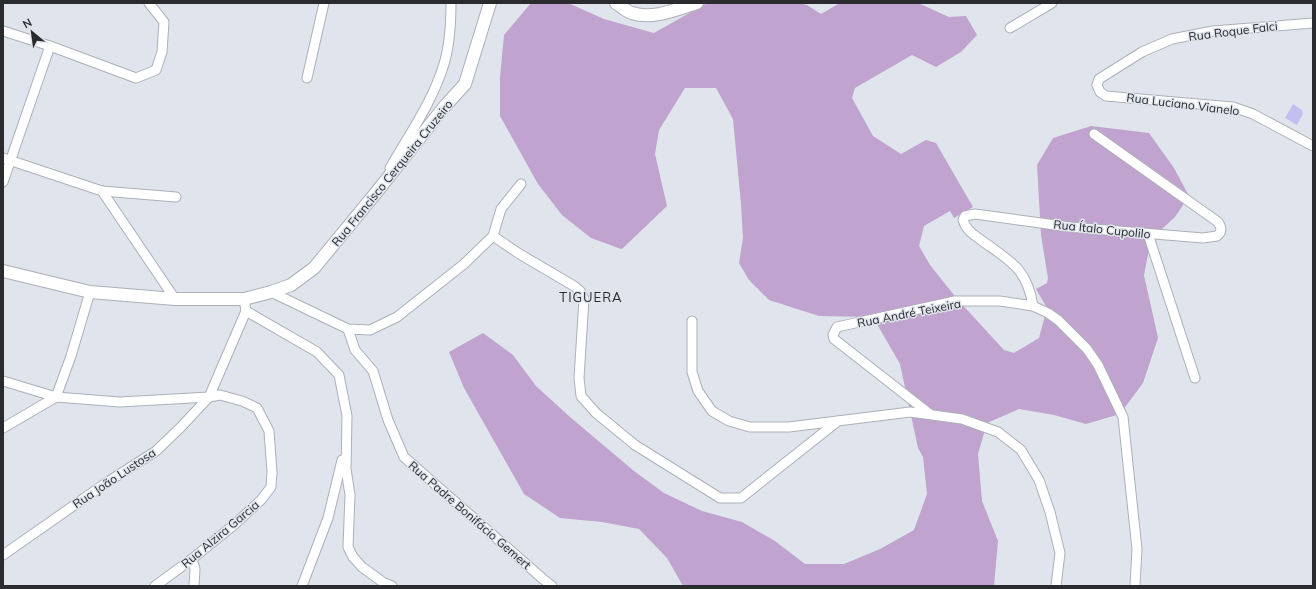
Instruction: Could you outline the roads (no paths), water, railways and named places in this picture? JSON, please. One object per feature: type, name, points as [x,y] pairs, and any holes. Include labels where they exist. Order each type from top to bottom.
[{"type":"main road","name":"Rua Francisco Cerqueira Cruzeiro","points":[[3,271],[90,292],[245,305],[271,292],[291,285],[314,268],[445,106],[465,84],[490,3]]},
{"type":"main road","points":[[616,3],[631,13],[647,15],[665,13],[697,3]]},
{"type":"street","points":[[3,30],[136,78],[156,70],[162,52],[164,22],[149,3]]},
{"type":"street","points":[[307,78],[324,3]]},
{"type":"street","points":[[375,194],[429,101],[444,64],[450,28],[450,3]]},
{"type":"street","points":[[1010,28],[1052,3]]},
{"type":"street","name":"Rua Roque Falci","points":[[1097,86],[1099,79],[1142,52],[1172,39],[1213,31],[1313,23]]},
{"type":"street","points":[[3,182],[6,159],[50,46]]},
{"type":"street","name":"Rua Luciano Vianelo","points":[[1097,86],[1100,92],[1106,96],[1233,108],[1253,114],[1313,146]]},
{"type":"street","name":"Rua Ítalo Cupolilo","points":[[1033,306],[1028,285],[1018,269],[1003,255],[966,228],[962,220],[963,218],[968,215],[975,214],[1070,226],[1203,238],[1212,238],[1221,231],[1218,222],[1094,134]]},
{"type":"street","points":[[6,159],[102,191],[176,197]]},
{"type":"street","points":[[271,292],[348,329],[370,330],[397,317],[464,264],[493,236],[501,209],[520,184]]},
{"type":"street","points":[[102,191],[175,299]]},
{"type":"street","points":[[1148,234],[1195,378]]},
{"type":"street","points":[[493,236],[580,291],[584,299],[584,316],[579,378],[582,396],[596,413],[635,445],[720,498],[741,498],[839,421]]},
{"type":"street","points":[[3,428],[56,397],[71,356],[90,292]]},
{"type":"street","name":"Rua André Teixeira","points":[[930,414],[834,339],[833,335],[837,327],[955,301],[1000,301],[1033,306]]},
{"type":"street","points":[[245,305],[317,352],[339,375],[347,416],[346,469],[350,495],[348,547],[353,557],[362,567],[384,583],[392,586]]},
{"type":"street","name":"Rua João Lustosa","points":[[3,555],[106,483],[156,451],[209,397],[245,305]]},
{"type":"street","points":[[1033,306],[1048,313],[1058,320],[1087,349],[1098,365],[1123,417],[1138,549],[1135,586]]},
{"type":"street","points":[[692,321],[692,372],[698,391],[712,411],[729,421],[750,427],[789,427],[910,412],[962,419],[998,432],[1021,450],[1039,480],[1050,512],[1060,553],[1056,586]]},
{"type":"street","name":"Rua Padre Bonifácio Gemert","points":[[348,329],[355,350],[373,371],[388,420],[404,457],[552,586]]},
{"type":"street","name":"Rua Alzira Garcia","points":[[3,381],[56,397],[120,402],[209,397],[220,395],[242,401],[257,408],[269,431],[272,472],[271,487],[261,500],[235,524],[192,559],[155,586]]},
{"type":"street","points":[[302,586],[328,518],[347,441]]},
{"type":"street","points":[[192,559],[195,569],[194,586]]},
{"type":"district","name":"TIGUERA","points":[[591,297]]}]
